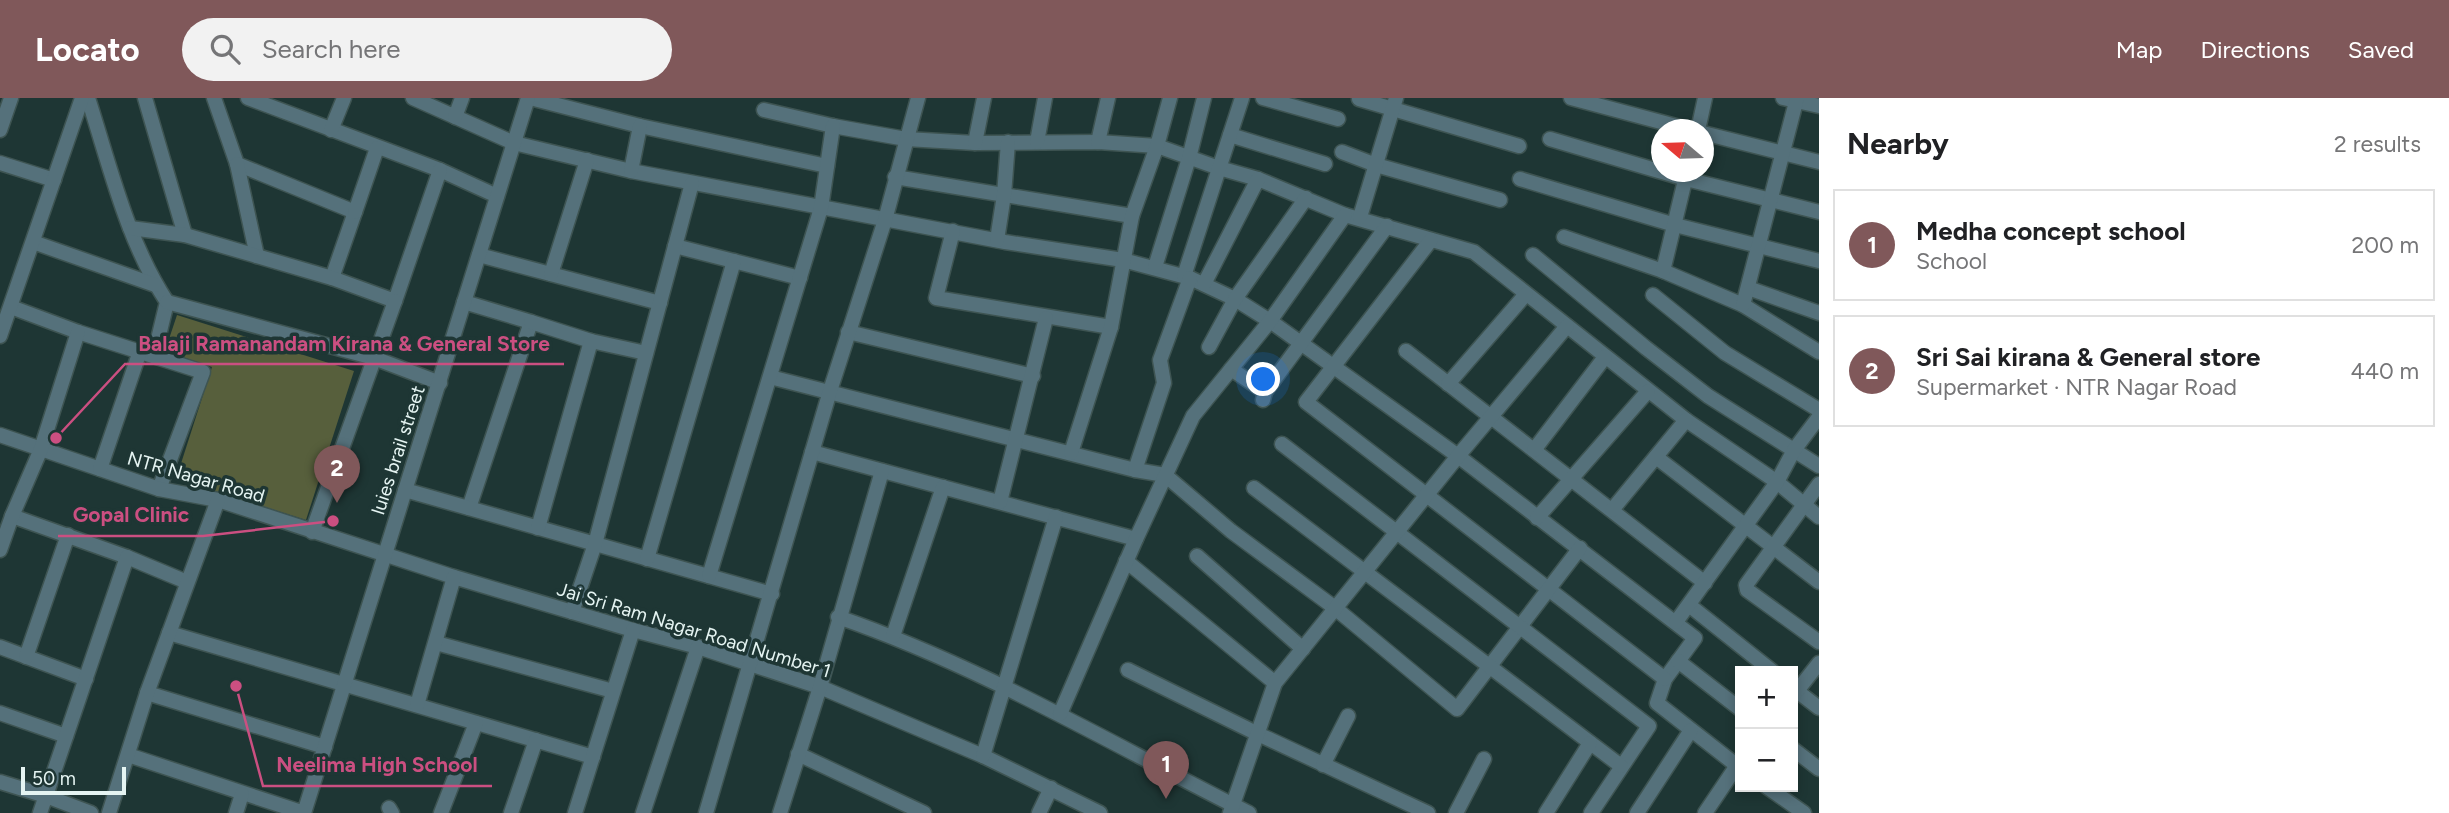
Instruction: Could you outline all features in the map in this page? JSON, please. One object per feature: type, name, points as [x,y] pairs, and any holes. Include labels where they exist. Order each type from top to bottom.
[{"type":"street","points":[[0,130],[11,98]]},
{"type":"street","points":[[0,336],[82,98]]},
{"type":"street","points":[[88,98],[130,228],[155,285],[167,302],[374,358],[440,383]]},
{"type":"street","points":[[145,98],[185,235]]},
{"type":"street","points":[[214,98],[237,164],[257,256]]},
{"type":"street","points":[[248,98],[440,170],[497,196]]},
{"type":"street","points":[[331,130],[344,98]]},
{"type":"street","points":[[413,98],[514,143],[631,171],[821,208],[1123,260],[1192,279],[1235,299],[1270,321],[1458,457],[1695,638],[1665,679],[1657,703],[1735,762]]},
{"type":"street","points":[[455,117],[462,98]]},
{"type":"street","points":[[529,98],[640,126],[827,166]]},
{"type":"street","name":"luies brail street","points":[[304,813],[529,98]]},
{"type":"street","points":[[706,813],[830,391],[885,220],[918,98]]},
{"type":"street","points":[[975,143],[984,98]]},
{"type":"street","points":[[1037,142],[1045,98]]},
{"type":"street","points":[[1098,142],[1108,98]]},
{"type":"street","points":[[1071,453],[1111,327],[1132,216],[1157,146],[1170,98]]},
{"type":"street","points":[[1155,267],[1189,158],[1204,98]]},
{"type":"street","points":[[1135,470],[1164,383],[1160,360],[1192,279],[1219,168],[1242,98]]},
{"type":"street","points":[[1264,98],[1338,119]]},
{"type":"street","points":[[1571,98],[1651,119]]},
{"type":"street","points":[[1700,119],[1705,98]]},
{"type":"street","points":[[1359,99],[1395,103],[1519,146]]},
{"type":"street","points":[[1743,305],[1783,153],[1792,99],[1819,106]]},
{"type":"street","points":[[1060,714],[1193,416],[1353,216],[1376,165],[1395,103]]},
{"type":"street","points":[[764,110],[906,139],[975,143],[1098,142],[1157,146],[1258,179],[1353,216],[1474,252],[1648,391],[1777,482],[1819,517]]},
{"type":"street","points":[[631,171],[640,126]]},
{"type":"street","points":[[709,576],[821,208],[833,126]]},
{"type":"street","points":[[1230,135],[1325,164]]},
{"type":"street","points":[[1714,136],[1819,162]]},
{"type":"street","points":[[1550,139],[1651,166]]},
{"type":"street","points":[[997,240],[1008,142]]},
{"type":"street","points":[[332,278],[377,148]]},
{"type":"street","points":[[1342,152],[1376,165],[1500,200]]},
{"type":"street","points":[[551,274],[587,160]]},
{"type":"street","points":[[0,163],[54,180]]},
{"type":"street","points":[[237,164],[355,212]]},
{"type":"street","points":[[312,532],[440,170]]},
{"type":"street","points":[[895,177],[1132,216]]},
{"type":"street","points":[[1192,279],[1258,179]]},
{"type":"street","points":[[1520,179],[1675,225],[1819,261]]},
{"type":"street","points":[[1663,271],[1685,182]]},
{"type":"street","points":[[1710,182],[1819,212]]},
{"type":"street","points":[[572,612],[595,544],[692,183]]},
{"type":"street","points":[[1209,347],[1235,299],[1307,198]]},
{"type":"street","points":[[1231,369],[1264,396],[1387,226]]},
{"type":"street","points":[[130,228],[185,235],[332,278],[395,301]]},
{"type":"street","points":[[953,232],[936,298],[1111,327]]},
{"type":"street","points":[[1564,237],[1663,271],[1743,305],[1819,352]]},
{"type":"street","points":[[1431,240],[1306,402],[1665,679]]},
{"type":"street","points":[[33,242],[155,285]]},
{"type":"street","points":[[675,246],[800,278]]},
{"type":"street","points":[[479,255],[660,303]]},
{"type":"street","points":[[1533,255],[1708,396],[1819,466]]},
{"type":"street","points":[[647,559],[734,261]]},
{"type":"street","points":[[1748,288],[1819,313]]},
{"type":"street","points":[[1448,384],[1526,294]]},
{"type":"street","points":[[1653,295],[1725,353],[1819,410]]},
{"type":"street","points":[[100,469],[167,302]]},
{"type":"street","points":[[464,302],[591,341],[646,353]]},
{"type":"street","points":[[11,307],[78,332],[204,372],[159,489]]},
{"type":"street","points":[[1000,502],[1046,318]]},
{"type":"street","points":[[469,508],[531,322]]},
{"type":"street","points":[[1232,809],[1275,683],[1567,326]]},
{"type":"street","points":[[0,550],[41,449],[78,332]]},
{"type":"street","points":[[848,332],[1033,376]]},
{"type":"street","points":[[538,528],[591,341]]},
{"type":"street","points":[[1406,351],[1706,583]]},
{"type":"street","points":[[1534,450],[1605,357]]},
{"type":"street","points":[[769,377],[1135,470],[1165,475],[1231,531],[1335,608],[1457,709],[1580,548]]},
{"type":"street","points":[[1538,518],[1648,391]]},
{"type":"street","points":[[1676,622],[1777,482],[1794,450],[1819,417]]},
{"type":"street","points":[[1612,510],[1686,420]]},
{"type":"street","name":"NTR Nagar Road","points":[[0,435],[159,489],[218,500],[383,555]]},
{"type":"street","points":[[1282,444],[1649,726],[1591,813]]},
{"type":"street","points":[[812,452],[1136,539]]},
{"type":"street","points":[[1656,457],[1819,582]]},
{"type":"street","points":[[780,813],[820,687],[882,471]]},
{"type":"street","points":[[1819,484],[1747,581],[1746,588],[1819,642]]},
{"type":"street","points":[[893,636],[943,487]]},
{"type":"street","points":[[1254,488],[1621,766]]},
{"type":"street","points":[[405,490],[772,594]]},
{"type":"street","points":[[109,813],[147,693],[218,500]]},
{"type":"street","points":[[12,516],[127,557],[187,582]]},
{"type":"street","points":[[983,756],[1056,517]]},
{"type":"street","points":[[26,657],[68,535]]},
{"type":"street","name":"Jai Sri Ram Nagar Road Number 1","points":[[383,555],[698,647],[820,687],[983,756],[1100,813]]},
{"type":"street","points":[[1197,556],[1303,649]]},
{"type":"street","points":[[40,813],[127,557]]},
{"type":"street","points":[[1126,561],[1275,683]]},
{"type":"street","points":[[417,705],[454,577]]},
{"type":"street","points":[[1689,605],[1766,666]]},
{"type":"street","points":[[838,617],[893,636],[1005,686],[1232,809],[1249,813]]},
{"type":"street","points":[[575,813],[633,630]]},
{"type":"street","points":[[169,633],[593,757]]},
{"type":"street","points":[[436,643],[613,691]]},
{"type":"street","points":[[0,647],[86,679]]},
{"type":"street","points":[[643,813],[698,647]]},
{"type":"street","points":[[1678,661],[1735,705]]},
{"type":"street","points":[[1798,687],[1819,663]]},
{"type":"street","points":[[1128,670],[1428,813]]},
{"type":"street","points":[[147,693],[325,747]]},
{"type":"street","points":[[1798,695],[1819,708]]},
{"type":"street","points":[[0,713],[66,736]]},
{"type":"street","points":[[1323,765],[1348,716]]},
{"type":"street","points":[[441,813],[476,723]]},
{"type":"street","points":[[1637,813],[1691,730]]},
{"type":"street","points":[[511,813],[536,740]]},
{"type":"street","points":[[1546,813],[1590,743]]},
{"type":"street","points":[[1798,753],[1819,769]]},
{"type":"street","points":[[798,754],[925,813]]},
{"type":"street","points":[[128,755],[304,813]]},
{"type":"street","points":[[1456,813],[1484,758]]},
{"type":"street","points":[[1705,813],[1735,771]]},
{"type":"street","points":[[0,782],[92,813]]},
{"type":"street","points":[[1039,813],[1051,788]]},
{"type":"street","points":[[1774,792],[1804,813]]},
{"type":"street","points":[[236,813],[242,794]]},
{"type":"green space","points":[[177,315],[354,371],[306,520],[176,479],[212,367],[165,351]]},
{"type":"place","name":"Balaji Ramanandam Kirana & General Store","points":[[56,438]]},
{"type":"place","name":"Sri Sai kirana & General store","points":[[337,503]]},
{"type":"place","name":"Gopal Clinic","points":[[333,521]]},
{"type":"place","name":"Neelima High School","points":[[236,686]]},
{"type":"place","name":"Medha concept school","points":[[1166,799]]}]
